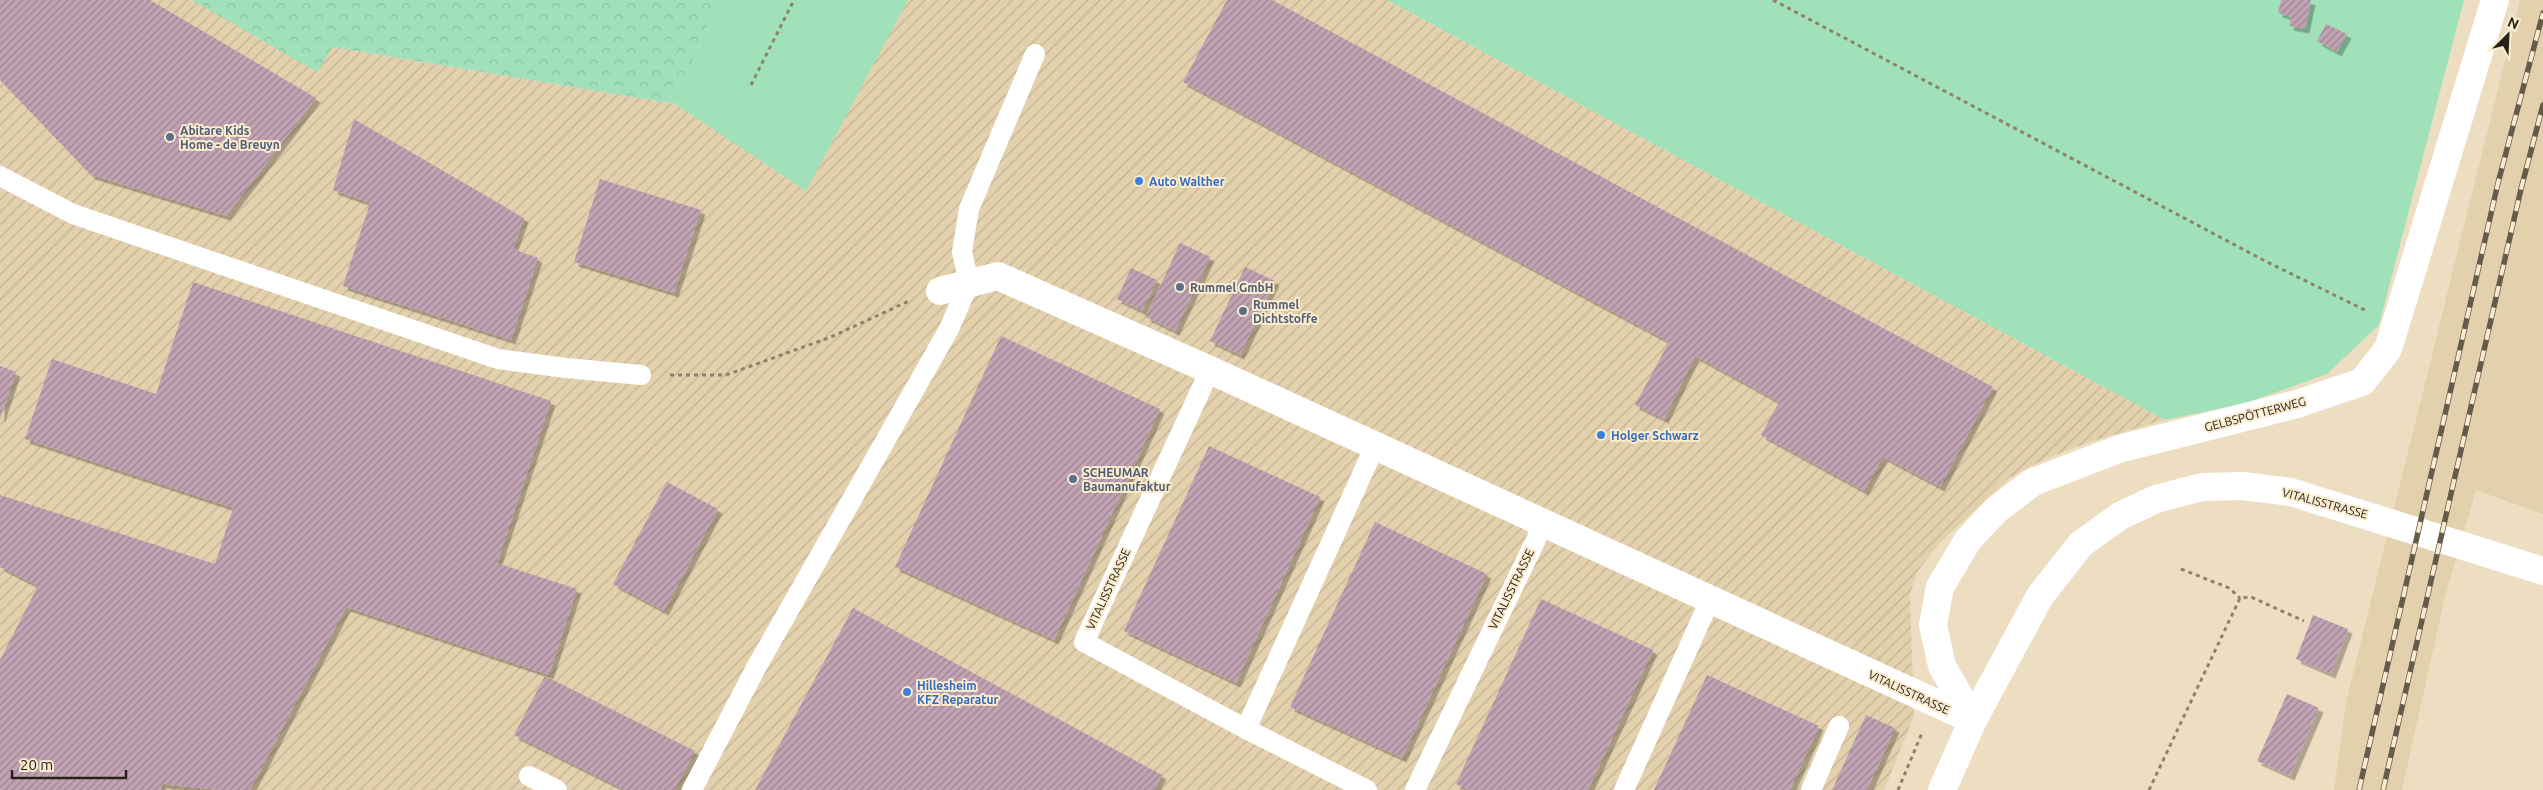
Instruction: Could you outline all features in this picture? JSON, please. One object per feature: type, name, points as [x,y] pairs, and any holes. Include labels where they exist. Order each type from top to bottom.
[{"type":"street","name":"GELBSPÖTTERWEG","points":[[1972,720],[1942,666],[1933,625],[1940,586],[1968,540],[1996,510],[2033,482],[2119,449],[2297,404],[2362,382],[2388,349],[2495,0]]},
{"type":"street","name":"VITALISSTRASSE","points":[[940,291],[998,276],[1210,370],[1972,720]]},
{"type":"street","name":"VITALISSTRASSE","points":[[1942,790],[1972,720],[2040,596],[2081,544],[2120,516],[2165,496],[2202,488],[2242,486],[2291,492],[2543,571]]},
{"type":"lane","points":[[692,790],[757,666],[933,359],[969,283],[962,252],[969,209],[1035,54]]},
{"type":"lane","points":[[0,176],[73,214],[498,358],[566,368],[641,375]]},
{"type":"lane","name":"VITALISSTRASSE","points":[[1210,370],[1084,642],[1246,729],[1366,790]]},
{"type":"lane","points":[[1246,729],[1375,446]]},
{"type":"lane","name":"VITALISSTRASSE","points":[[1415,790],[1544,523]]},
{"type":"lane","points":[[1624,790],[1710,600]]},
{"type":"lane","points":[[1811,790],[1839,726]]},
{"type":"lane","points":[[529,776],[557,790]]},
{"type":"path","points":[[751,85],[794,0]]},
{"type":"path","points":[[1773,0],[2267,262],[2395,324]]},
{"type":"path","points":[[2181,569],[2229,588],[2240,598],[2250,597],[2304,620]]},
{"type":"path","points":[[2148,790],[2240,598]]},
{"type":"shaded area","points":[[0,0],[192,0],[317,71],[333,47],[675,104],[806,190],[908,0],[1387,0],[2165,420],[2093,441],[2045,459],[2009,478],[1939,544],[1917,572],[1910,595],[1914,716],[1884,790],[0,790]]},
{"type":"shaded area","points":[[2520,0],[2543,0],[2543,514],[2476,490],[2445,597],[2402,790],[2334,790],[2346,702]]},
{"type":"green space","points":[[192,0],[718,0],[675,104],[333,47],[317,72]]},
{"type":"green space","points":[[718,0],[908,0],[806,191],[675,104]]},
{"type":"green space","points":[[1387,0],[2464,0],[2379,325],[2327,374],[2246,403],[2165,420]]},
{"type":"building","name":"Abitare Kids Home - de Breuyn","points":[[0,0],[150,0],[316,98],[226,216],[91,175],[0,80]]},
{"type":"building","points":[[1227,0],[1272,0],[1993,387],[1940,487],[1883,457],[1864,491],[1761,435],[1779,402],[1695,356],[1664,419],[1635,405],[1669,342],[1183,82]]},
{"type":"building","points":[[2281,0],[2311,0],[2305,29],[2289,26],[2291,17],[2278,13]]},
{"type":"building","points":[[2326,24],[2347,34],[2337,52],[2317,41]]},
{"type":"building","points":[[354,119],[524,218],[513,249],[538,258],[511,340],[343,286],[370,203],[333,190]]},
{"type":"building","points":[[600,179],[701,210],[674,293],[574,262]]},
{"type":"building","points":[[1180,243],[1210,257],[1175,331],[1146,317]]},
{"type":"building","name":"Rummel Dichtstoffe","points":[[1245,267],[1275,281],[1240,355],[1210,341]]},
{"type":"building","points":[[1131,268],[1157,280],[1142,311],[1117,299]]},
{"type":"building","points":[[193,282],[551,401],[497,563],[577,589],[549,675],[346,607],[250,790],[219,790],[162,784],[161,790],[0,790],[0,660],[38,586],[0,567],[0,495],[215,564],[233,508],[25,439],[52,359],[156,394]]},
{"type":"building","points":[[1001,336],[1160,409],[1054,640],[895,567]]},
{"type":"building","points":[[0,366],[16,372],[0,419]]},
{"type":"building","points":[[1209,446],[1320,497],[1236,683],[1124,631]]},
{"type":"building","points":[[667,482],[718,509],[664,611],[613,584]]},
{"type":"building","points":[[1375,522],[1487,574],[1402,758],[1290,707]]},
{"type":"building","points":[[1541,599],[1653,650],[1588,790],[1470,790],[1456,784]]},
{"type":"building","name":"Hillesheim KFZ Reparatur","points":[[853,608],[1162,775],[1154,790],[755,790]]},
{"type":"building","points":[[2313,615],[2348,629],[2331,674],[2296,659]]},
{"type":"building","points":[[1707,675],[1819,726],[1790,790],[1654,790]]},
{"type":"building","points":[[545,676],[695,751],[674,790],[625,790],[514,735]]},
{"type":"building","points":[[2287,694],[2319,708],[2290,776],[2257,761]]},
{"type":"building","points":[[1866,715],[1895,728],[1867,790],[1832,790]]},
{"type":"railway","points":[[2359,790],[2498,183],[2543,13]]},
{"type":"railway","points":[[2383,790],[2521,189],[2543,105]]},
{"type":"place","name":"Abitare Kids Home - de Breuyn","points":[[170,137]]},
{"type":"place","name":"Auto Walther","points":[[1139,181]]},
{"type":"place","name":"Rummel GmbH","points":[[1180,287]]},
{"type":"place","name":"Rummel Dichtstoffe","points":[[1243,311]]},
{"type":"place","name":"Holger Schwarz","points":[[1601,435]]},
{"type":"place","name":"SCHEUMAR Baumanufaktur","points":[[1073,479]]},
{"type":"place","name":"Hillesheim KFZ Reparatur","points":[[907,692]]}]
